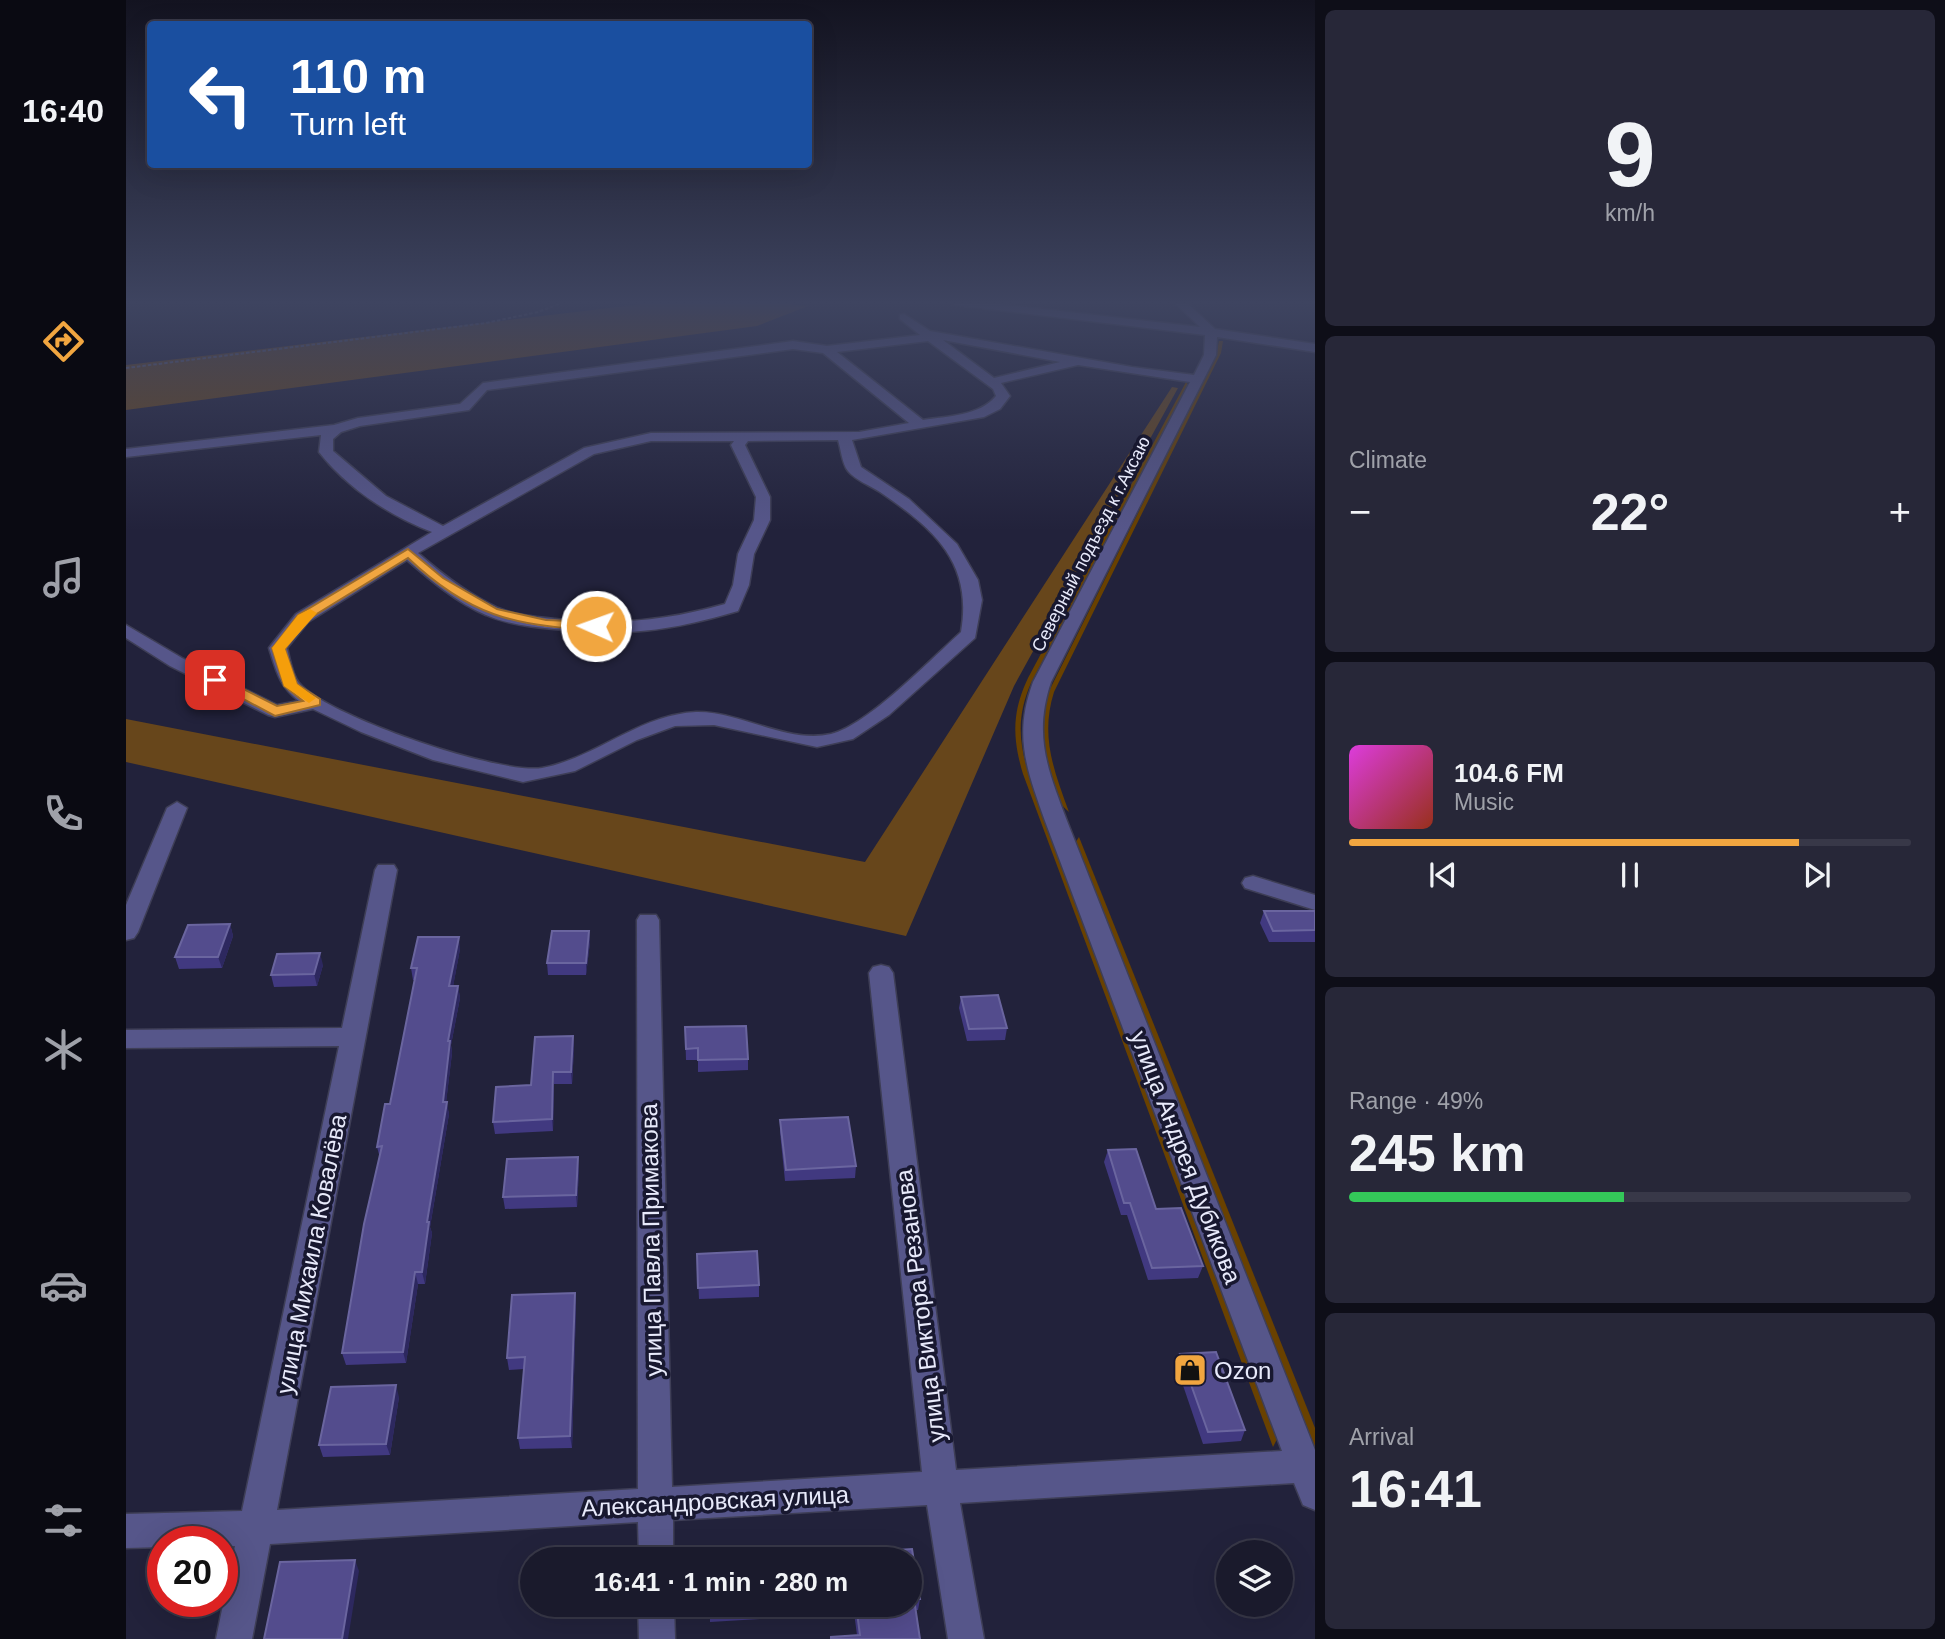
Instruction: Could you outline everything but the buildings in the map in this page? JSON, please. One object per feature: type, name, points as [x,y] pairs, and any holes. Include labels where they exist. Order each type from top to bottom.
[{"type":"street","points":[[126,453],[336,429],[358,422],[464,407],[483,387],[546,378]]},
{"type":"street","points":[[863,378],[922,426]]},
{"type":"street","points":[[844,436],[854,469],[904,499],[948,546],[970,579],[974,605],[970,634],[857,729],[833,740],[792,737],[746,724],[696,718],[655,723],[563,767],[523,776],[476,769],[328,712],[291,686],[278,648],[302,618],[408,552],[589,451],[650,437],[844,436],[922,426],[979,414],[995,406],[1003,396],[987,378]]},
{"type":"street","points":[[992,382],[1006,378]]},
{"type":"street","points":[[1194,378],[1198,379]]},
{"type":"street","name":"Северный подъезд к г.Аксаю","points":[[1056,821],[1031,743],[1030,723],[1036,696],[1198,379]]},
{"type":"street","points":[[336,429],[326,438],[326,452],[347,477],[420,523],[445,532]]},
{"type":"street","points":[[408,552],[438,580],[493,612],[546,624],[646,628],[686,621],[732,607],[741,585],[746,554],[762,520],[763,497],[737,445],[743,436]]},
{"type":"street","points":[[126,631],[176,662],[275,711],[315,702]]},
{"type":"street","points":[[126,932],[177,808]]},
{"type":"street","name":"улица Андрея Дубикова","points":[[1056,821],[1310,1480]]},
{"type":"street","name":"улица Михаила Ковалёва","points":[[234,1639],[386,870]]},
{"type":"street","points":[[1253,883],[1315,904]]},
{"type":"street","name":"улица Павла Примакова","points":[[648,920],[656,1547]]},
{"type":"street","name":"улица Виктора Резанова","points":[[881,973],[941,1489],[966,1639]]},
{"type":"street","points":[[126,1040],[353,1037]]},
{"type":"street","name":"Александровская улица","points":[[126,1531],[256,1528],[655,1503],[941,1489],[1310,1480]]},
{"type":"street","points":[[656,1617],[657,1639]]},
{"type":"shaded area","points":[[126,378],[363,378],[126,410]]},
{"type":"shaded area","points":[[1205,378],[1208,378],[1054,692],[1048,724],[1049,738],[1054,768],[1069,812],[1059,802],[1048,775],[1043,743],[1045,699]]},
{"type":"shaded area","points":[[1186,382],[1188,385],[1031,683],[1022,715],[1021,735],[1027,768],[1276,1428],[1277,1439],[1273,1447],[1023,774],[1015,725],[1019,702],[1028,678]]},
{"type":"shaded area","points":[[1172,387],[1178,388],[1014,686],[906,936],[126,762],[126,719],[865,862]]},
{"type":"shaded area","points":[[1079,837],[1315,1428],[1315,1453],[1075,843]]},
{"type":"slow traffic","points":[[309,698],[291,686],[278,648],[302,618],[310,613]]},
{"type":"place","name":"Ozon","points":[[1190,1370]]},
{"type":"route","points":[[215,680],[275,711],[315,702],[291,686],[278,648],[302,618],[408,552],[438,580],[493,612],[546,624],[596,626]]}]
